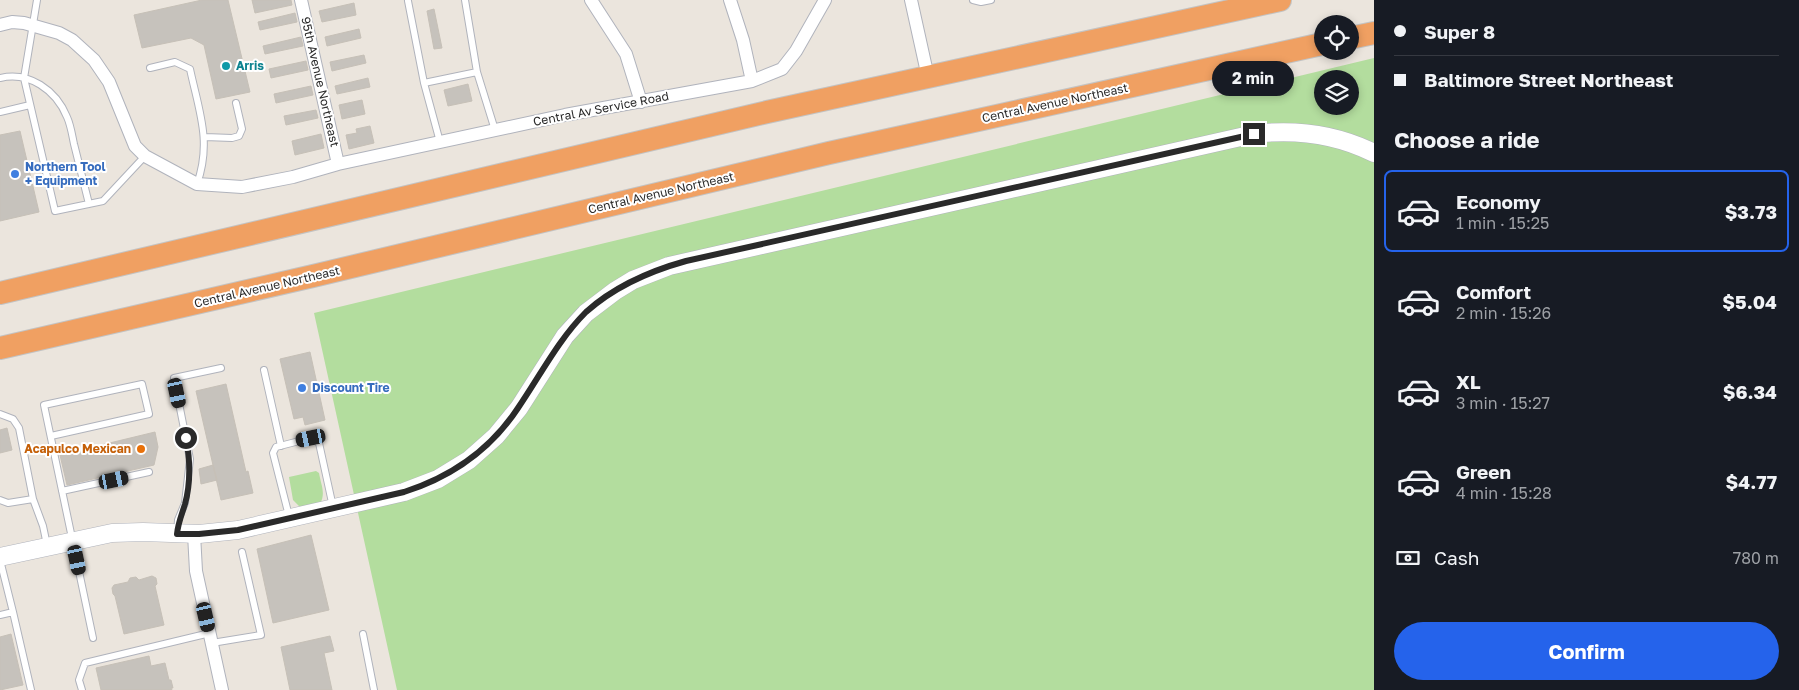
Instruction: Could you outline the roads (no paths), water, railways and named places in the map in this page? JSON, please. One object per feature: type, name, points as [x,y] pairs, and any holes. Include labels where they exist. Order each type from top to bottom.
[{"type":"highway","points":[[0,294],[768,112],[1280,0]]},
{"type":"highway","points":[[1359,36],[1374,33]]},
{"type":"highway","name":"Central Avenue Northeast","points":[[0,348],[313,276],[829,153],[1314,46]]},
{"type":"street","name":"95th Avenue Northeast","points":[[302,0],[338,164]]},
{"type":"street","points":[[592,0],[626,54],[641,102]]},
{"type":"street","points":[[730,0],[743,40],[752,81]]},
{"type":"street","name":"Central Av Service Road","points":[[197,184],[242,187],[293,178],[338,164],[565,115],[752,81],[782,69],[796,51],[825,0]]},
{"type":"street","points":[[910,0],[928,77]]},
{"type":"street","points":[[0,25],[12,22],[24,23],[59,33],[72,40],[94,60],[113,91],[136,146],[145,156],[197,184]]},
{"type":"street","points":[[0,559],[47,546],[120,532],[186,534],[238,530],[333,509],[421,486],[452,472],[490,442],[510,420],[561,343],[586,313],[614,290],[651,272],[669,266],[1254,134],[1288,132],[1320,135],[1347,141],[1374,152]]},
{"type":"street","points":[[186,534],[222,690]]},
{"type":"lane","points":[[37,0],[24,78],[55,211],[103,201],[145,156]]},
{"type":"lane","points":[[465,0],[477,72],[495,130]]},
{"type":"lane","points":[[973,0],[981,2],[990,0]]},
{"type":"lane","points":[[408,1],[424,83],[440,142]]},
{"type":"lane","points":[[150,68],[175,62],[190,69],[205,136],[203,167],[197,184]]},
{"type":"lane","points":[[424,83],[477,72]]},
{"type":"lane","points":[[0,78],[13,75],[24,78],[42,86],[55,97],[67,118],[89,204]]},
{"type":"lane","points":[[205,136],[232,138],[239,136],[242,129],[236,103]]},
{"type":"lane","points":[[0,112],[30,105]]},
{"type":"lane","points":[[186,534],[178,520],[185,503],[190,459],[174,378],[221,368]]},
{"type":"lane","points":[[264,370],[280,446]]},
{"type":"lane","points":[[51,436],[149,414],[142,384],[44,406],[93,638]]},
{"type":"lane","points":[[0,414],[13,419],[19,428],[33,499],[43,526],[47,546]]},
{"type":"lane","points":[[290,518],[274,453],[276,447],[311,438],[319,443],[333,509]]},
{"type":"lane","points":[[62,491],[149,472]]},
{"type":"lane","points":[[0,500],[8,503],[33,499]]},
{"type":"lane","points":[[82,690],[79,680],[86,663],[211,638],[261,635],[242,552]]},
{"type":"lane","points":[[0,559],[30,690]]},
{"type":"lane","points":[[0,615],[12,612]]},
{"type":"lane","points":[[363,634],[374,690]]},
{"type":"place","name":"Arris","points":[[226,66]]},
{"type":"place","name":"Northern Tool + Equipment","points":[[15,174]]},
{"type":"place","name":"Discount Tire","points":[[302,388]]},
{"type":"place","name":"Acapulco Mexican","points":[[141,449]]}]
